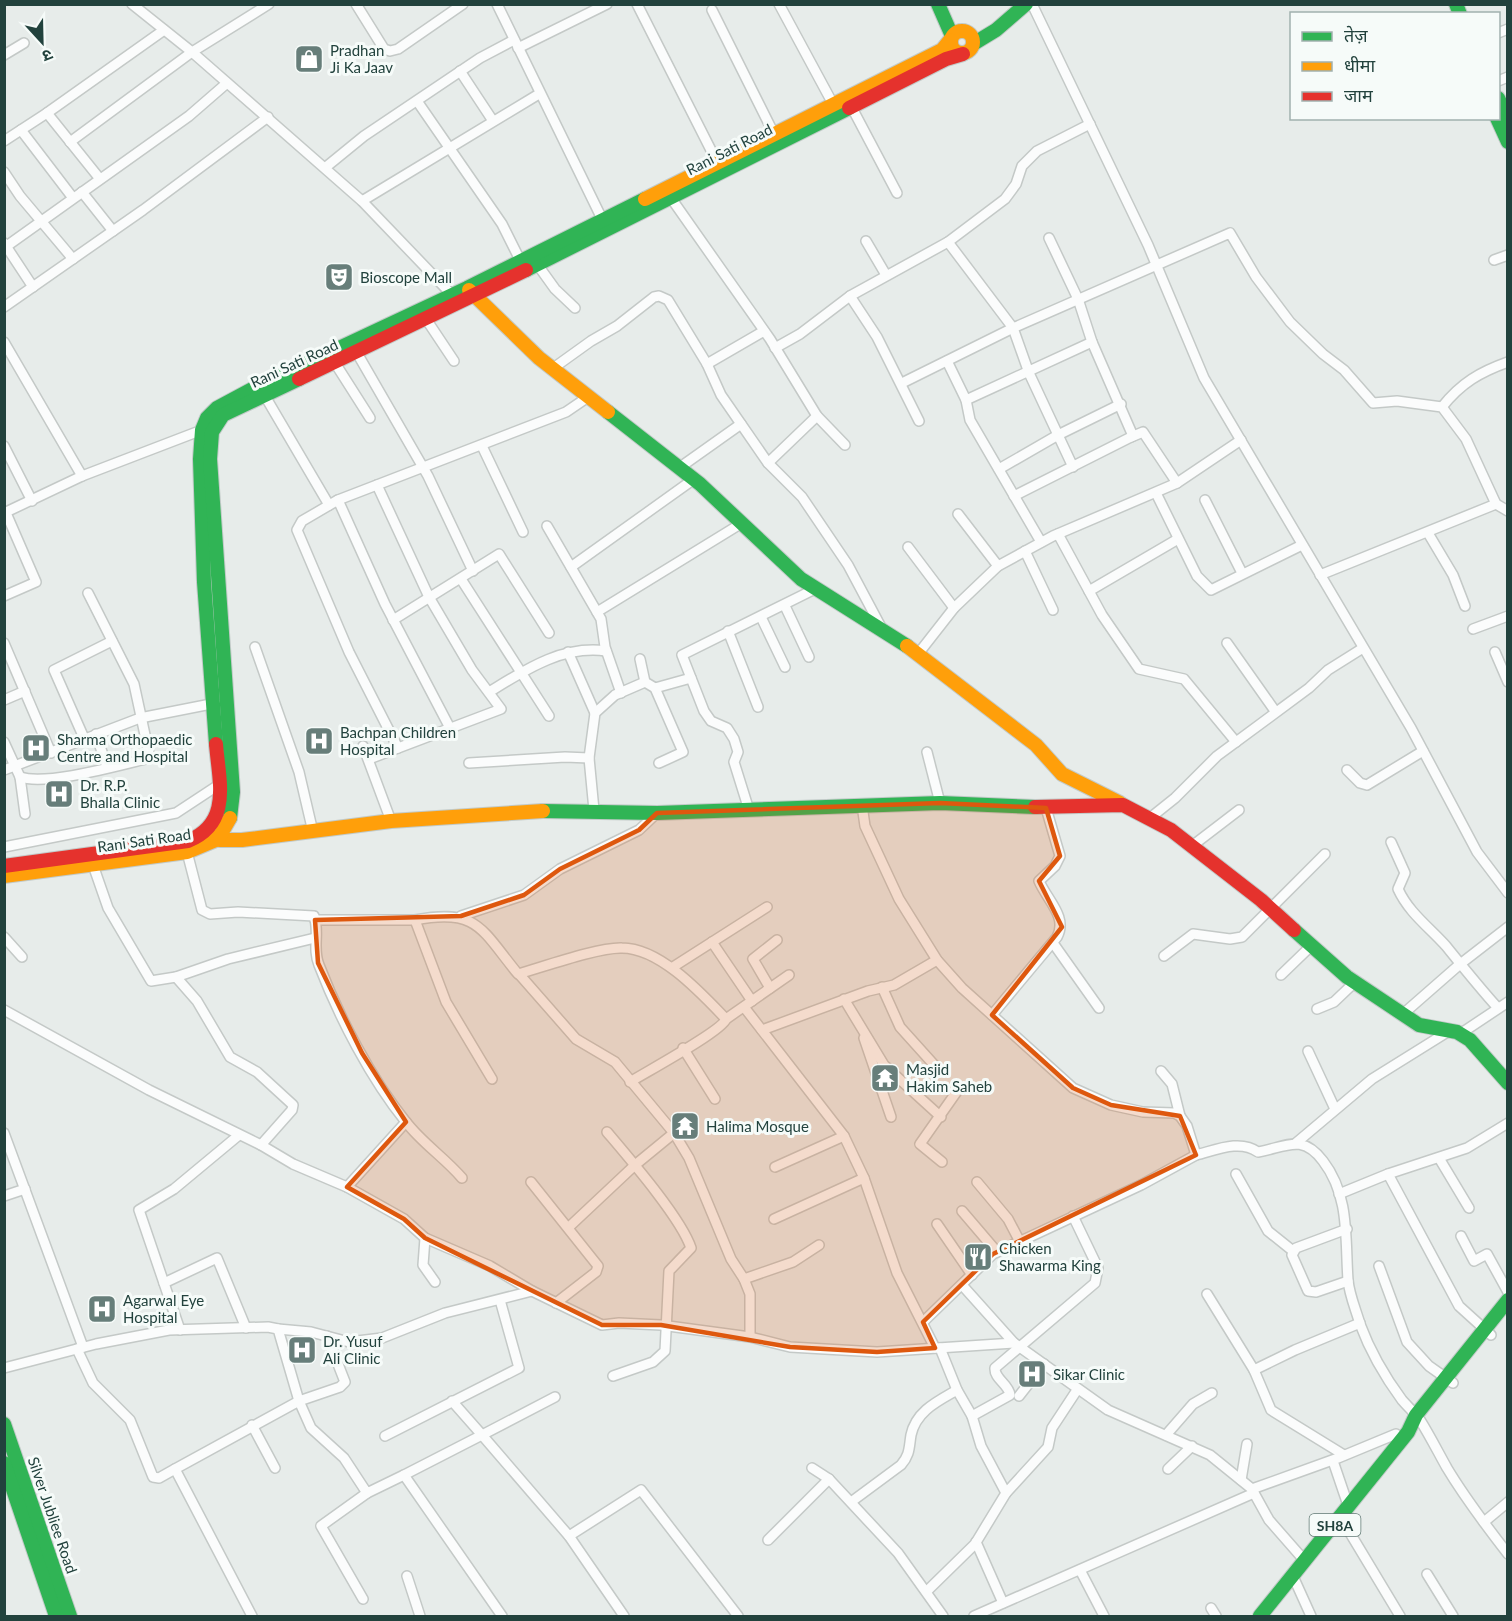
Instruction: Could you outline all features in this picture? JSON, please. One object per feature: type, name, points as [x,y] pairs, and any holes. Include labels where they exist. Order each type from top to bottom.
[{"type":"street","points":[[132,4],[192,52],[326,167],[456,299]]},
{"type":"street","points":[[70,142],[192,52],[269,4]]},
{"type":"street","points":[[356,4],[384,49],[390,51],[398,49],[463,4]]},
{"type":"street","points":[[497,4],[605,225]]},
{"type":"street","points":[[326,167],[364,136],[460,71],[587,9],[607,4]]},
{"type":"street","points":[[637,4],[720,166]]},
{"type":"street","points":[[779,4],[833,104]]},
{"type":"street","points":[[938,4],[962,40]]},
{"type":"street","points":[[949,4],[962,40]]},
{"type":"street","points":[[962,40],[1009,4]]},
{"type":"street","points":[[208,832],[220,840],[228,828],[232,809],[221,702],[204,582],[205,459],[202,430],[207,418],[217,408],[261,390],[471,292],[521,262],[605,225],[720,166],[774,134],[962,40],[996,30],[1026,4]]},
{"type":"street","points":[[1032,4],[1156,264],[1204,378],[1423,751],[1477,852],[1508,893]]},
{"type":"street","points":[[712,10],[774,134]]},
{"type":"street","points":[[4,141],[164,30]]},
{"type":"street","name":"Rani Sati Road","points":[[471,292],[537,264],[605,225],[671,198],[720,166],[851,106],[946,59],[962,40]]},
{"type":"street","points":[[4,55],[24,43]]},
{"type":"street","points":[[460,71],[493,121]]},
{"type":"street","points":[[33,287],[5,246],[189,116],[227,83]]},
{"type":"street","points":[[362,201],[539,94]]},
{"type":"street","points":[[417,101],[502,224],[521,262]]},
{"type":"street","points":[[1500,102],[1508,118]]},
{"type":"street","points":[[851,106],[897,193]]},
{"type":"street","points":[[47,113],[100,179]]},
{"type":"street","points":[[4,308],[268,117]]},
{"type":"street","points":[[1498,120],[1508,142]]},
{"type":"street","points":[[775,348],[800,334],[850,296],[948,242],[1005,198],[1016,184],[1022,166],[1037,151],[1090,124]]},
{"type":"street","points":[[21,130],[73,198]]},
{"type":"street","points":[[4,172],[73,259]]},
{"type":"street","points":[[82,192],[113,231]]},
{"type":"street","points":[[671,198],[764,331],[818,416],[845,445]]},
{"type":"street","points":[[902,383],[1013,328],[1230,233],[1256,277],[1290,322],[1323,354],[1344,370],[1372,402],[1397,401],[1442,407],[1466,439],[1496,504],[1508,512]]},
{"type":"street","points":[[1049,238],[1078,299],[1092,342],[1121,404],[1133,436],[1131,437]]},
{"type":"street","points":[[866,241],[886,275]]},
{"type":"street","points":[[948,242],[1013,328],[1029,373],[1073,466]]},
{"type":"street","points":[[1494,260],[1508,255]]},
{"type":"street","points":[[537,264],[574,308]]},
{"type":"street","points":[[471,292],[552,369],[694,479],[801,579],[918,654],[1036,745],[1062,774],[1150,818],[1192,846],[1270,908],[1355,982],[1419,1025],[1454,1033],[1470,1040],[1508,1083]]},
{"type":"street","points":[[552,369],[659,296],[668,300],[707,364],[721,395],[768,463],[802,496],[848,566],[882,630]]},
{"type":"street","points":[[850,296],[877,337],[919,421]]},
{"type":"street","name":"Rani Sati Road","points":[[205,459],[215,423],[261,390],[357,353],[426,319],[456,299]]},
{"type":"street","points":[[426,319],[454,361]]},
{"type":"street","points":[[707,364],[764,331]]},
{"type":"street","points":[[4,342],[82,477]]},
{"type":"street","points":[[966,400],[1029,373],[1092,342]]},
{"type":"street","points":[[357,353],[422,466],[473,571]]},
{"type":"street","points":[[947,361],[966,400],[970,420],[1041,542]]},
{"type":"street","points":[[1442,407],[1470,378],[1508,362]]},
{"type":"street","points":[[335,363],[370,418]]},
{"type":"street","points":[[261,390],[329,505]]},
{"type":"street","points":[[398,748],[349,652],[299,540],[297,530],[302,521],[338,500],[422,466],[482,447],[566,412],[588,397]]},
{"type":"street","points":[[999,469],[1058,435],[1121,404]]},
{"type":"street","points":[[768,463],[818,416]]},
{"type":"street","points":[[679,468],[741,424]]},
{"type":"street","points":[[4,596],[36,582],[5,513],[82,477],[202,430]]},
{"type":"street","points":[[1014,496],[1143,432],[1177,483]]},
{"type":"street","points":[[918,654],[954,608],[998,566],[1058,534],[1177,483],[1241,440]]},
{"type":"street","points":[[4,446],[32,501]]},
{"type":"street","points":[[482,447],[523,532]]},
{"type":"street","points":[[571,567],[694,479]]},
{"type":"street","points":[[369,759],[451,730],[501,709],[472,670],[430,599],[377,485]]},
{"type":"street","points":[[1156,493],[1197,576],[1211,590],[1302,545]]},
{"type":"street","points":[[338,500],[361,555],[451,730]]},
{"type":"street","points":[[1205,500],[1242,573]]},
{"type":"street","points":[[1320,575],[1496,504]]},
{"type":"street","points":[[958,514],[998,566]]},
{"type":"street","points":[[597,612],[742,523]]},
{"type":"street","points":[[547,526],[602,623],[606,651],[621,693]]},
{"type":"street","points":[[1428,532],[1453,574],[1465,606]]},
{"type":"street","points":[[1058,534],[1089,591],[1139,669],[1184,679],[1236,742]]},
{"type":"street","points":[[1089,591],[1178,539]]},
{"type":"street","points":[[908,547],[954,608]]},
{"type":"street","points":[[1025,551],[1053,610]]},
{"type":"street","points":[[393,620],[430,599],[496,555],[502,555],[549,633]]},
{"type":"street","points":[[461,579],[549,716]]},
{"type":"street","points":[[749,810],[734,762],[738,753],[734,739],[727,728],[711,721],[682,655],[728,631],[785,606],[815,589]]},
{"type":"street","points":[[20,777],[30,780],[42,779],[150,758],[134,684],[88,593]]},
{"type":"street","points":[[785,606],[809,657]]},
{"type":"street","points":[[1473,629],[1508,616]]},
{"type":"street","points":[[761,617],[785,667]]},
{"type":"street","points":[[728,631],[758,707]]},
{"type":"street","points":[[84,738],[54,670],[112,641]]},
{"type":"street","points":[[4,643],[51,753]]},
{"type":"street","points":[[1227,643],[1275,711]]},
{"type":"street","points":[[255,647],[299,772],[313,832]]},
{"type":"street","points":[[489,692],[521,672],[568,652],[585,648],[606,651]]},
{"type":"street","points":[[1150,818],[1175,798],[1217,756],[1309,688],[1328,670],[1363,648]]},
{"type":"street","points":[[568,652],[595,713],[589,758],[594,810]]},
{"type":"street","points":[[1495,652],[1508,682]]},
{"type":"street","points":[[640,659],[645,682],[655,688],[683,752],[659,763]]},
{"type":"street","points":[[655,688],[691,678]]},
{"type":"street","points":[[595,713],[621,693],[645,682]]},
{"type":"street","points":[[4,700],[25,691]]},
{"type":"street","points":[[4,770],[140,718],[221,702]]},
{"type":"street","points":[[4,866],[188,841],[208,832],[218,815],[221,702]]},
{"type":"street","points":[[96,734],[107,767]]},
{"type":"street","points":[[4,742],[20,777],[25,814]]},
{"type":"street","points":[[363,746],[391,821]]},
{"type":"street","points":[[1347,770],[1360,783],[1367,785],[1423,751]]},
{"type":"street","points":[[927,752],[940,803]]},
{"type":"street","points":[[469,763],[565,757],[589,758]]},
{"type":"street","points":[[4,848],[176,813],[220,784]]},
{"type":"street","name":"Rani Sati Road","points":[[4,876],[188,852],[207,847],[220,840],[313,832],[391,821],[512,811],[594,810],[657,813],[825,809],[862,805],[940,803],[1046,808],[1123,805]]},
{"type":"street","points":[[862,805],[866,826],[899,899],[938,960],[962,988],[1073,1088],[1119,1107],[1143,1112],[1174,1113],[1180,1116]]},
{"type":"street","points":[[992,1015],[1053,943],[1062,927],[1061,918],[1039,881],[1055,866],[1060,856],[1046,808]]},
{"type":"street","points":[[1192,846],[1239,810]]},
{"type":"street","points":[[315,920],[415,920],[441,915],[461,916],[524,895],[560,869],[639,830],[657,813]]},
{"type":"street","points":[[1391,842],[1405,873],[1398,889],[1401,894],[1416,916],[1497,1007]]},
{"type":"street","points":[[188,852],[202,910],[210,914],[238,912],[314,916],[318,932],[315,938],[318,963],[350,1030],[406,1122],[462,1178]]},
{"type":"street","points":[[1164,956],[1193,934],[1230,939],[1242,937],[1325,854]]},
{"type":"street","points":[[93,865],[108,908],[147,978],[155,981],[176,977],[228,959],[315,938]]},
{"type":"street","points":[[673,967],[767,907]]},
{"type":"street","points":[[461,916],[478,926],[566,1030],[576,1039],[609,1057],[674,1133],[689,1158],[731,1259],[744,1279],[750,1294],[750,1337]]},
{"type":"street","points":[[415,920],[446,1002],[492,1079]]},
{"type":"street","points":[[1403,1014],[1459,965],[1508,927]]},
{"type":"street","points":[[4,937],[22,957]]},
{"type":"street","points":[[770,988],[753,960],[777,940]]},
{"type":"street","points":[[712,942],[762,1030],[844,1136],[864,1178],[887,1249],[972,1416],[981,1446],[1006,1493]]},
{"type":"street","points":[[1053,943],[1099,1008]]},
{"type":"street","points":[[1281,975],[1311,945]]},
{"type":"street","points":[[519,974],[616,948],[642,953],[673,967],[726,1019]]},
{"type":"street","points":[[762,1030],[844,999],[899,983],[938,960]]},
{"type":"street","points":[[630,1082],[683,1048],[702,1040],[724,1024],[726,1019],[789,975]]},
{"type":"street","points":[[176,977],[197,1001],[230,1057],[257,1072],[293,1105],[292,1110],[261,1144]]},
{"type":"street","points":[[1317,1009],[1334,1002],[1355,982]]},
{"type":"street","points":[[882,987],[900,1027],[936,1068]]},
{"type":"street","points":[[844,999],[891,1072],[941,1117]]},
{"type":"street","points":[[1296,1143],[1384,1070],[1508,1002]]},
{"type":"street","points":[[5,1011],[148,1090],[239,1136],[261,1144],[293,1164],[347,1187],[404,1220],[425,1238],[490,1266],[532,1291],[602,1325],[619,1323],[667,1325],[750,1337],[790,1347],[877,1352],[1017,1344]]},
{"type":"street","points":[[862,1030],[891,1117]]},
{"type":"street","points":[[683,1048],[715,1099]]},
{"type":"street","points":[[1308,1051],[1335,1109]]},
{"type":"street","points":[[1161,1071],[1172,1084],[1180,1116],[1187,1126],[1196,1155]]},
{"type":"street","points":[[942,1162],[920,1145],[960,1087]]},
{"type":"street","points":[[347,1187],[406,1122]]},
{"type":"street","points":[[1339,1194],[1388,1174],[1467,1148],[1508,1123]]},
{"type":"street","points":[[608,1132],[674,1219],[691,1248],[669,1271],[665,1351],[661,1357],[613,1376]]},
{"type":"street","points":[[4,1133],[93,1383],[130,1420],[153,1477],[159,1478],[299,1401],[339,1387],[345,1382],[327,1336]]},
{"type":"street","points":[[569,1227],[635,1165],[674,1133]]},
{"type":"street","points":[[180,1330],[139,1210],[174,1190],[239,1136]]},
{"type":"street","points":[[775,1167],[844,1136]]},
{"type":"street","points":[[923,1322],[997,1252],[1196,1155],[1231,1146],[1252,1148],[1258,1152],[1296,1143],[1308,1146],[1322,1160],[1339,1194],[1347,1229],[1348,1281],[1360,1323],[1390,1383],[1419,1419],[1448,1470],[1508,1554]]},
{"type":"street","points":[[1439,1158],[1469,1208]]},
{"type":"street","points":[[1236,1174],[1268,1231],[1293,1251]]},
{"type":"street","points":[[1388,1174],[1459,1306],[1488,1332]]},
{"type":"street","points":[[774,1219],[864,1178]]},
{"type":"street","points":[[531,1182],[598,1266],[596,1272],[556,1303]]},
{"type":"street","points":[[976,1182],[1008,1219],[1019,1240]]},
{"type":"street","points":[[4,1196],[25,1189]]},
{"type":"street","points":[[962,1211],[997,1252]]},
{"type":"street","points":[[972,1416],[1009,1398],[1009,1390],[994,1371],[1017,1344],[1095,1283],[1099,1275],[1098,1268],[1073,1216]]},
{"type":"street","points":[[937,1224],[972,1275]]},
{"type":"street","points":[[1293,1251],[1347,1229]]},
{"type":"street","points":[[1461,1236],[1474,1261],[1487,1254],[1508,1292]]},
{"type":"street","points":[[425,1238],[423,1265],[435,1282]]},
{"type":"street","points":[[744,1279],[792,1262],[819,1245]]},
{"type":"street","points":[[1293,1251],[1292,1258],[1308,1291],[1316,1292],[1348,1281]]},
{"type":"street","points":[[164,1283],[217,1258],[246,1328]]},
{"type":"street","points":[[1379,1266],[1407,1342],[1429,1366],[1449,1380]]},
{"type":"street","points":[[962,1285],[1017,1344],[1077,1390],[1130,1421],[1210,1455],[1253,1491],[1269,1520],[1304,1560]]},
{"type":"street","points":[[4,1368],[80,1348],[180,1330],[278,1329],[310,1332],[349,1341],[381,1338],[445,1313],[532,1291]]},
{"type":"street","points":[[1207,1294],[1254,1370],[1274,1413],[1344,1455]]},
{"type":"street","points":[[385,1436],[519,1368],[500,1300]]},
{"type":"street","name":"SH8A","points":[[1260,1617],[1304,1560],[1345,1513],[1402,1433],[1419,1419],[1488,1332],[1508,1300]]},
{"type":"street","name":"SH8A","points":[[1488,1332],[1508,1313]]},
{"type":"street","points":[[1254,1370],[1360,1323]]},
{"type":"street","points":[[278,1329],[299,1401],[311,1428],[344,1458],[367,1493]]},
{"type":"street","points":[[1019,1396],[1044,1364]]},
{"type":"street","points":[[851,1502],[901,1465],[907,1458],[912,1431],[923,1411],[957,1390]]},
{"type":"street","points":[[927,1591],[976,1542],[1006,1493],[1048,1447],[1052,1428],[1077,1390]]},
{"type":"street","points":[[1166,1435],[1193,1404],[1212,1393]]},
{"type":"street","points":[[363,1599],[321,1526],[367,1493],[555,1397]]},
{"type":"street","points":[[452,1401],[569,1536],[624,1617]]},
{"type":"street","name":"Silver Jubliee Road","points":[[4,1424],[70,1617]]},
{"type":"street","points":[[252,1425],[275,1468]]},
{"type":"street","points":[[974,1617],[1253,1491],[1402,1433]]},
{"type":"street","points":[[1241,1480],[1246,1444]]},
{"type":"street","points":[[1168,1469],[1192,1446]]},
{"type":"street","points":[[1333,1461],[1345,1513],[1400,1617]]},
{"type":"street","points":[[4,1463],[56,1617]]},
{"type":"street","points":[[812,1468],[829,1479],[898,1553],[927,1591],[943,1617]]},
{"type":"street","points":[[175,1469],[252,1617]]},
{"type":"street","points":[[404,1475],[502,1617]]},
{"type":"street","points":[[768,1540],[829,1479]]},
{"type":"street","points":[[569,1536],[641,1490],[736,1616]]},
{"type":"street","points":[[1484,1522],[1508,1502]]},
{"type":"street","points":[[976,1542],[1004,1603]]},
{"type":"street","points":[[1080,1570],[1104,1617]]},
{"type":"street","points":[[1293,1574],[1311,1617]]},
{"type":"street","points":[[1427,1574],[1453,1617]]},
{"type":"street","points":[[407,1576],[420,1617]]},
{"type":"highlighted area","points":[[940,803],[1046,808],[1060,856],[1039,881],[1062,927],[992,1015],[1073,1088],[1111,1105],[1180,1116],[1196,1155],[993,1254],[923,1322],[935,1348],[877,1352],[790,1347],[661,1325],[602,1325],[425,1238],[404,1219],[347,1187],[406,1122],[362,1053],[318,963],[315,920],[461,916],[524,895],[560,869],[639,830],[657,813]]},
{"type":"traffic: fast","points":[[938,4],[952,36]]},
{"type":"traffic: fast","points":[[973,44],[996,30],[1026,4]]},
{"type":"traffic: fast","points":[[1456,4],[1459,12]]},
{"type":"traffic: fast","points":[[1500,102],[1508,119]]},
{"type":"traffic: fast","points":[[526,270],[849,108]]},
{"type":"traffic: fast","points":[[1498,120],[1508,142]]},
{"type":"traffic: fast","points":[[216,744],[204,582],[200,459],[202,430],[207,418],[217,408],[258,386],[467,288],[645,199]]},
{"type":"traffic: fast","points":[[230,818],[233,792],[210,459],[212,432],[223,415],[299,379]]},
{"type":"traffic: fast","points":[[608,412],[700,484],[801,579],[907,646]]},
{"type":"traffic: fast","points":[[543,811],[657,813],[940,803],[1035,807]]},
{"type":"traffic: fast","points":[[1294,930],[1347,977],[1419,1025],[1457,1032],[1470,1040],[1508,1083]]},
{"type":"traffic: fast","points":[[1260,1616],[1408,1432],[1416,1415],[1508,1300]]},
{"type":"traffic: fast","points":[[4,1424],[70,1616]]},
{"type":"traffic: fast","points":[[4,1463],[56,1616]]},
{"type":"traffic: slow","points":[[962,31],[970,34],[973,42],[970,50],[962,53],[954,50],[951,42],[954,34],[962,31]]},
{"type":"traffic: slow","points":[[645,199],[942,50],[950,40]]},
{"type":"traffic: slow","points":[[469,290],[539,358],[608,412]]},
{"type":"traffic: slow","points":[[907,646],[1036,745],[1062,774],[1120,803]]},
{"type":"traffic: slow","points":[[215,837],[220,840],[242,840],[391,821],[543,811]]},
{"type":"traffic: slow","points":[[4,876],[187,852],[218,839],[230,818]]},
{"type":"traffic: jam","points":[[849,108],[946,59],[963,54]]},
{"type":"traffic: jam","points":[[299,379],[526,270]]},
{"type":"traffic: jam","points":[[4,866],[188,841],[202,833],[211,824],[220,800],[216,744]]},
{"type":"traffic: jam","points":[[1035,807],[1123,805],[1171,830],[1261,900],[1294,930]]},
{"type":"place","name":"Pradhan Ji Ka Jaav","points":[[309,59]]},
{"type":"place","name":"Bioscope Mall","points":[[339,277]]},
{"type":"place","name":"Bachpan Children Hospital","points":[[319,741]]},
{"type":"place","name":"Sharma Orthopaedic Centre and Hospital","points":[[36,748]]},
{"type":"place","name":"Dr. R.P. Bhalla Clinic","points":[[59,794]]},
{"type":"place","name":"Masjid Hakim Saheb","points":[[885,1078]]},
{"type":"place","name":"Halima Mosque","points":[[685,1126]]},
{"type":"place","name":"Chicken Shawarma King","points":[[978,1257]]},
{"type":"place","name":"Agarwal Eye Hospital","points":[[102,1309]]},
{"type":"place","name":"Dr. Yusuf Ali Clinic","points":[[302,1350]]},
{"type":"place","name":"Sikar Clinic","points":[[1032,1374]]}]
